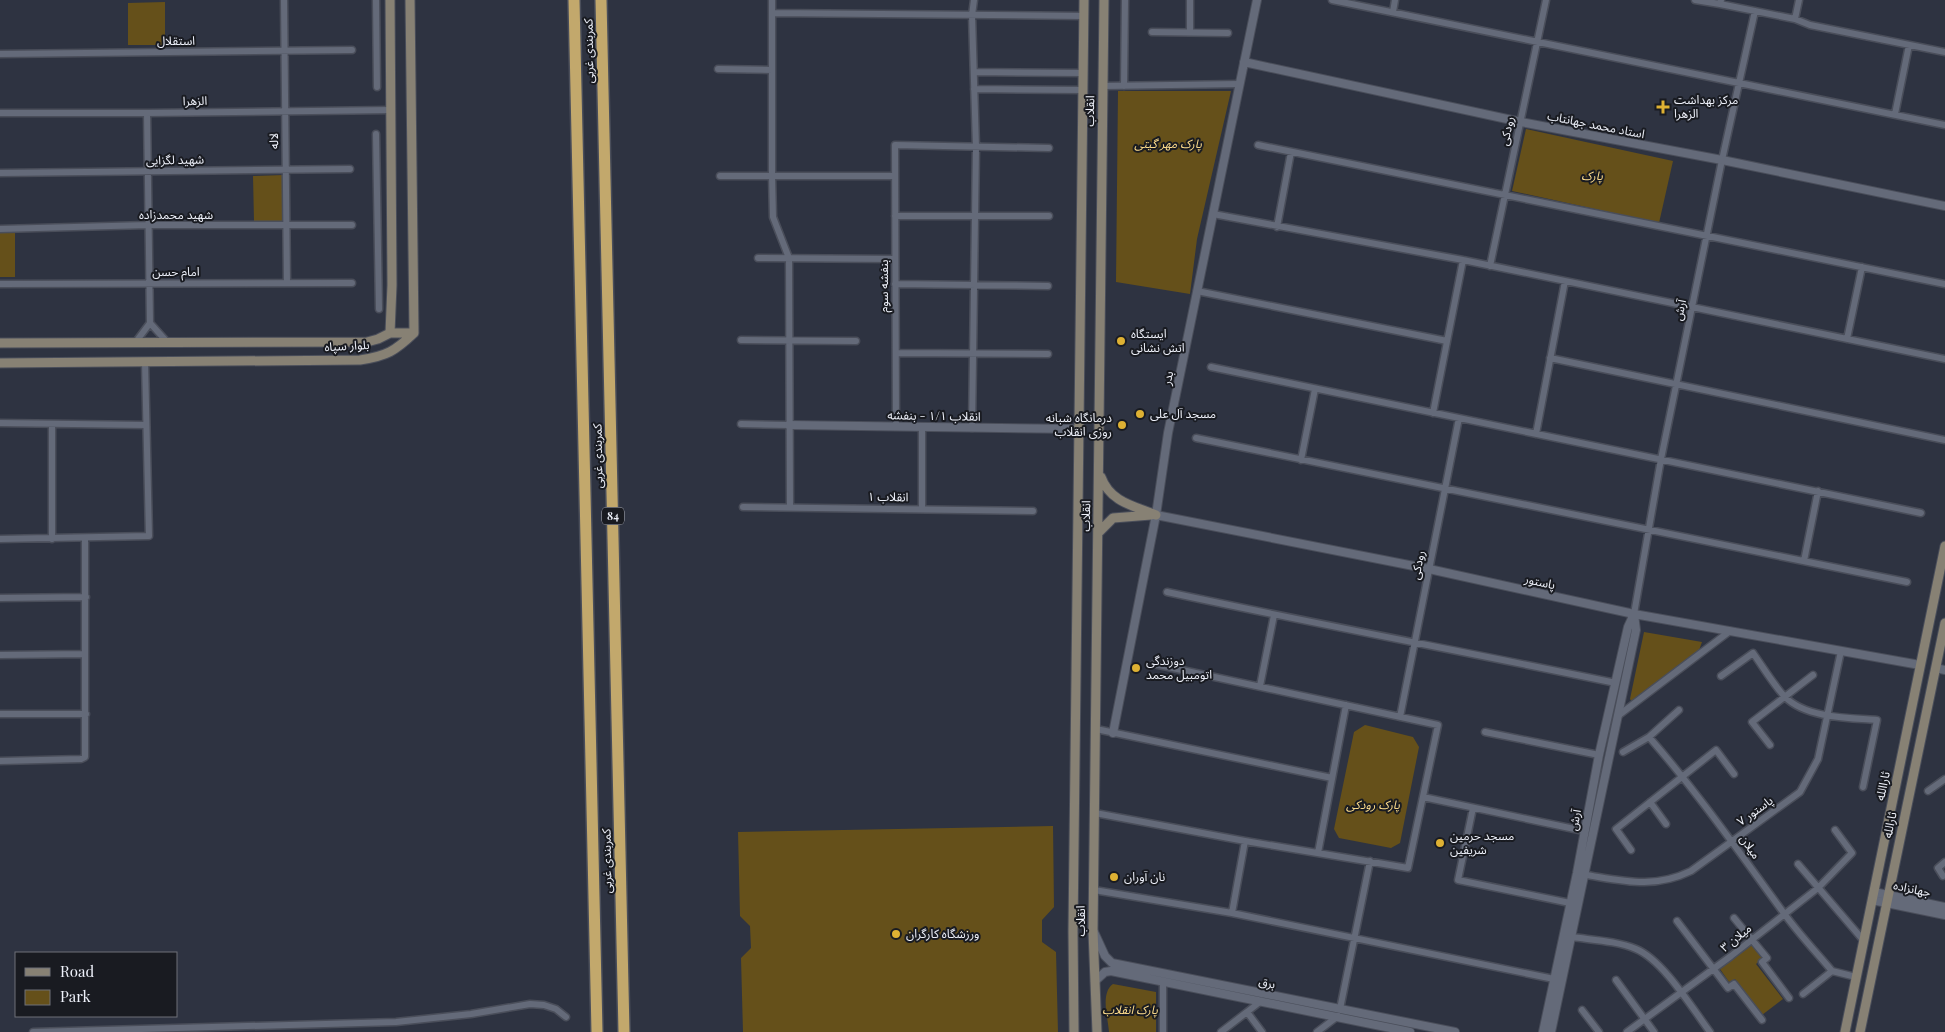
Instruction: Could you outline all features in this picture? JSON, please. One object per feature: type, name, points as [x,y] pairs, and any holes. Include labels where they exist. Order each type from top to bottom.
[{"type":"highway","name":"کمربندی غربی","points":[[574,0],[597,1032]]},
{"type":"highway","name":"کمربندی غربی","points":[[601,0],[624,1032]]},
{"type":"main road","points":[[390,0],[392,221],[390,333],[414,333],[410,0]]},
{"type":"main road","name":"انقلاب","points":[[1074,1032],[1073,921],[1084,0]]},
{"type":"main road","name":"انقلاب","points":[[1097,1032],[1093,931],[1104,0]]},
{"type":"main road","name":"بلوار سپاه","points":[[0,343],[367,342],[390,333]]},
{"type":"main road","name":"بلوار سپاه","points":[[0,363],[360,360],[380,357],[399,347],[414,333]]},
{"type":"main road","points":[[1099,471],[1104,487],[1116,498],[1156,515]]},
{"type":"main road","points":[[1098,532],[1113,518],[1156,515]]},
{"type":"main road","name":"ثاراالله","points":[[1845,1032],[1945,546]]},
{"type":"main road","name":"ثارالله","points":[[1860,1032],[1887,899],[1940,669],[1945,623]]},
{"type":"main road","points":[[1920,665],[1940,669]]},
{"type":"street","name":"لاله","points":[[284,0],[287,283]]},
{"type":"street","points":[[376,0],[377,87]]},
{"type":"street","points":[[772,0],[773,217],[785,243],[789,258],[790,508]]},
{"type":"street","points":[[972,428],[976,147],[972,15],[974,0]]},
{"type":"street","points":[[1124,86],[1125,0]]},
{"type":"street","points":[[1190,0],[1190,32]]},
{"type":"street","name":"بدر","points":[[1113,733],[1156,515],[1168,433],[1256,0]]},
{"type":"street","points":[[1332,0],[1945,124]]},
{"type":"street","points":[[1393,12],[1395,0]]},
{"type":"street","name":"رودکی","points":[[1490,266],[1546,0]]},
{"type":"street","points":[[1695,0],[1721,2],[1810,24],[1945,52]]},
{"type":"street","points":[[1795,19],[1799,0]]},
{"type":"street","name":"آرش","points":[[1543,1032],[1577,873],[1599,755],[1628,627],[1634,614],[1676,384],[1755,11]]},
{"type":"street","points":[[772,13],[1084,16]]},
{"type":"street","points":[[376,19],[390,20]]},
{"type":"street","points":[[1152,32],[1228,33]]},
{"type":"street","points":[[1895,114],[1909,45]]},
{"type":"street","name":"استقلال","points":[[0,54],[352,50]]},
{"type":"street","name":"استاد محمد جهانتاب","points":[[1244,62],[1521,122],[1722,160],[1945,206]]},
{"type":"street","points":[[718,69],[772,70]]},
{"type":"street","points":[[974,72],[1083,73]]},
{"type":"street","points":[[1103,86],[1239,84]]},
{"type":"street","points":[[974,89],[1083,90]]},
{"type":"street","name":"الزهرا","points":[[0,113],[391,110]]},
{"type":"street","points":[[135,343],[150,323],[151,284],[148,226],[147,113]]},
{"type":"street","points":[[376,134],[379,308]]},
{"type":"street","name":"بنفشه سوم","points":[[896,426],[895,145],[976,147]]},
{"type":"street","points":[[1258,145],[1945,284]]},
{"type":"street","points":[[976,147],[1049,148]]},
{"type":"street","points":[[1277,228],[1291,152]]},
{"type":"street","name":"شهید لگزایی","points":[[0,173],[350,169]]},
{"type":"street","points":[[720,176],[895,176]]},
{"type":"street","points":[[1212,214],[1277,228],[1463,260],[1945,359]]},
{"type":"street","points":[[895,216],[1049,216]]},
{"type":"street","points":[[378,220],[392,221]]},
{"type":"street","name":"شهید محمدزاده","points":[[0,229],[352,225]]},
{"type":"street","points":[[758,258],[895,259]]},
{"type":"street","points":[[1433,413],[1463,260]]},
{"type":"street","points":[[1847,339],[1862,267]]},
{"type":"street","points":[[1536,434],[1565,281]]},
{"type":"street","name":"امام حسن","points":[[0,284],[352,283]]},
{"type":"street","points":[[896,284],[1048,286]]},
{"type":"street","points":[[1197,291],[1447,341]]},
{"type":"street","points":[[150,323],[168,343]]},
{"type":"street","points":[[742,340],[856,341]]},
{"type":"street","points":[[896,353],[1048,354]]},
{"type":"street","points":[[1550,358],[1945,440]]},
{"type":"street","points":[[0,540],[149,536],[145,362]]},
{"type":"street","points":[[1211,367],[1921,513]]},
{"type":"street","points":[[1301,460],[1315,389]]},
{"type":"street","name":"رودکی","points":[[1400,717],[1459,418]]},
{"type":"street","points":[[0,423],[146,425]]},
{"type":"street","points":[[52,424],[52,539]]},
{"type":"street","points":[[741,424],[789,425]]},
{"type":"street","name":"انقلاب ۱/۱ - بنفشه","points":[[789,425],[1079,429]]},
{"type":"street","points":[[922,426],[922,509]]},
{"type":"street","points":[[1196,438],[1907,582]]},
{"type":"street","points":[[1804,561],[1818,491]]},
{"type":"street","name":"انقلاب ۱","points":[[743,507],[1033,510]]},
{"type":"street","name":"پاستور","points":[[1156,515],[1429,569],[1634,614],[1920,665]]},
{"type":"street","points":[[0,761],[81,759],[85,757],[85,538]]},
{"type":"street","points":[[1167,592],[1616,683]]},
{"type":"street","points":[[0,598],[86,597]]},
{"type":"street","name":"آرش","points":[[1551,1032],[1586,875],[1636,630],[1634,614]]},
{"type":"street","points":[[1260,686],[1274,615]]},
{"type":"street","points":[[1619,715],[1730,631]]},
{"type":"street","name":"پاستور ۷","points":[[1586,875],[1631,882],[1649,883],[1668,880],[1691,871],[1800,792],[1818,760],[1841,652]]},
{"type":"street","points":[[1720,676],[1753,653],[1784,697],[1794,705],[1827,716],[1877,720],[1863,786]]},
{"type":"street","points":[[0,655],[85,654]]},
{"type":"street","points":[[1095,813],[1245,841],[1408,868],[1438,726],[1346,704],[1154,664]]},
{"type":"street","points":[[1770,745],[1752,722],[1813,675]]},
{"type":"street","points":[[1318,853],[1346,704]]},
{"type":"street","points":[[1623,752],[1649,737],[1678,710]]},
{"type":"street","points":[[0,714],[86,714]]},
{"type":"street","points":[[1096,729],[1332,778]]},
{"type":"street","points":[[1485,732],[1599,755]]},
{"type":"street","name":"میلان","points":[[1649,737],[1683,776],[1784,914],[1832,971]]},
{"type":"street","points":[[1631,850],[1616,828],[1716,750],[1734,774]]},
{"type":"street","points":[[1928,791],[1945,779]]},
{"type":"street","points":[[1423,797],[1584,831]]},
{"type":"street","points":[[1650,802],[1666,824]]},
{"type":"street","points":[[1473,808],[1458,880],[1570,903]]},
{"type":"street","name":"میلان ۳","points":[[1627,1032],[1644,1018],[1714,970],[1818,888],[1852,853],[1834,830]]},
{"type":"street","points":[[1232,913],[1245,841]]},
{"type":"street","points":[[1317,1032],[1339,1012],[1370,861]]},
{"type":"street","points":[[1942,876],[1938,868],[1945,862]]},
{"type":"street","points":[[1798,864],[1864,941]]},
{"type":"street","points":[[1577,873],[1586,875]]},
{"type":"street","points":[[1094,890],[1232,913],[1554,979]]},
{"type":"street","name":"جهانزاده","points":[[1873,896],[1902,902],[1945,907]]},
{"type":"street","name":"جهانزاده","points":[[1902,902],[1945,915]]},
{"type":"street","points":[[1734,918],[1767,958],[1762,962],[1789,998]]},
{"type":"street","points":[[1677,921],[1728,988],[1734,984],[1762,1020]]},
{"type":"street","name":"برق","points":[[1093,931],[1105,956],[1112,963],[1339,1012],[1410,1032]]},
{"type":"street","points":[[1564,935],[1614,943],[1636,949],[1653,959],[1710,1032]]},
{"type":"street","name":"برق","points":[[1095,981],[1104,972],[1111,971],[1261,1001],[1455,1032]]},
{"type":"street","points":[[1803,994],[1832,971],[1856,978]]},
{"type":"street","points":[[1163,1032],[1164,973]]},
{"type":"street","points":[[1616,980],[1654,1032]]},
{"type":"street","points":[[1221,1032],[1261,1001]]},
{"type":"street","points":[[33,1032],[396,1022],[471,1014],[530,1004],[544,1004],[556,1009],[566,1017]]},
{"type":"street","points":[[1582,1010],[1599,1032]]},
{"type":"street","points":[[1246,1012],[1262,1032]]},
{"type":"green space","points":[[165,2],[165,45],[128,45],[128,3]]},
{"type":"green space","name":"پارک مهر گیتی","points":[[1118,91],[1231,91],[1197,239],[1190,294],[1116,282]]},
{"type":"green space","name":"پارک","points":[[1526,129],[1673,161],[1659,223],[1512,191]]},
{"type":"green space","points":[[284,175],[285,221],[254,221],[253,176]]},
{"type":"green space","points":[[0,231],[15,231],[15,277],[0,277]]},
{"type":"green space","points":[[1644,632],[1702,642],[1697,656],[1632,702],[1630,699]]},
{"type":"green space","name":"پارک رودکی","points":[[1365,725],[1413,737],[1419,747],[1400,843],[1391,848],[1339,838],[1334,829],[1354,732]]},
{"type":"green space","name":"ورزشگاه کارگران","points":[[1053,826],[1054,907],[1042,920],[1042,942],[1056,952],[1058,1032],[743,1032],[741,958],[751,948],[750,926],[740,916],[738,832]]},
{"type":"green space","points":[[1752,945],[1763,957],[1756,964],[1783,999],[1762,1015],[1735,979],[1729,982],[1720,969]]},
{"type":"green space","name":"پارک انقلاب","points":[[1113,984],[1156,992],[1156,1032],[1109,1032],[1106,999],[1109,988]]},
{"type":"place","name":"مرکز بهداشت الزهرا","points":[[1663,107]]},
{"type":"place","name":"ایستگاه اتش نشانی","points":[[1121,341]]},
{"type":"place","name":"مسجد آل علی","points":[[1140,414]]},
{"type":"place","name":"درمانگاه شبانه روزی انقلاب","points":[[1122,425]]},
{"type":"place","name":"دوزندگی اتومبیل محمد","points":[[1136,668]]},
{"type":"place","name":"مسجد حرمین شریفین","points":[[1440,843]]},
{"type":"place","name":"نان آوران","points":[[1114,877]]},
{"type":"place","name":"ورزشگاه کارگران","points":[[896,934]]}]
